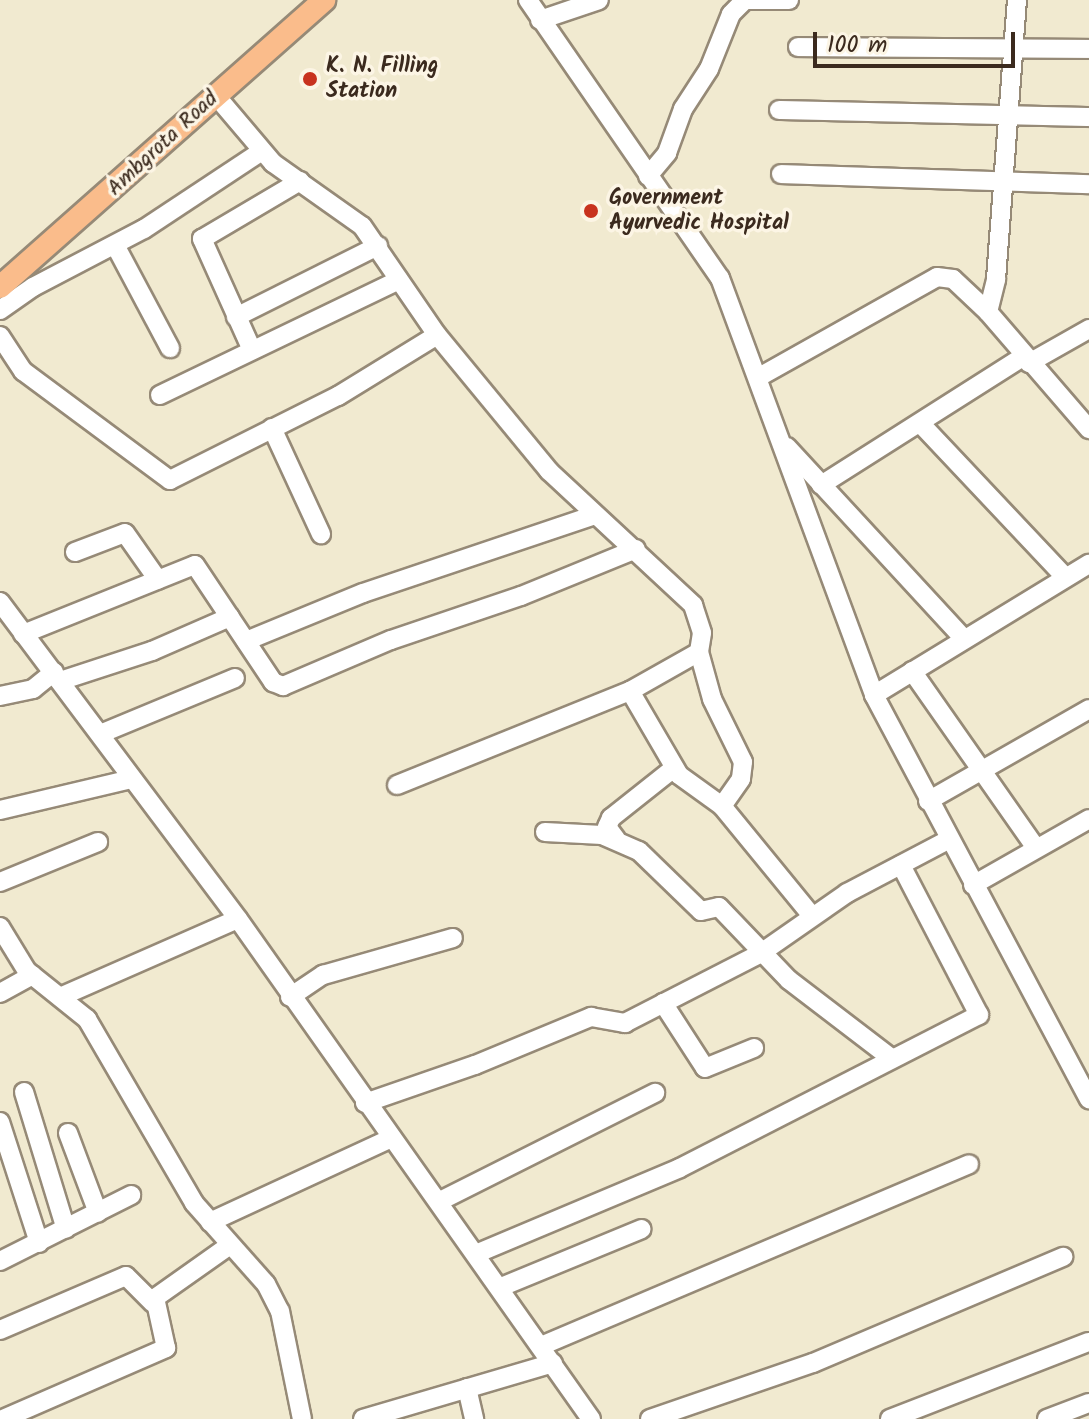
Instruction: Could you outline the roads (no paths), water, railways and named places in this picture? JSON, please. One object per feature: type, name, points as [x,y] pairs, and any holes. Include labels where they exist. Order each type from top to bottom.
[{"type":"main road","name":"Ambgrota Road","points":[[0,287],[324,0]]},
{"type":"main road","points":[[0,271],[217,87],[220,93]]},
{"type":"street","points":[[528,0],[720,278],[874,695],[1089,1099]]},
{"type":"street","points":[[540,20],[599,0]]},
{"type":"street","points":[[648,176],[667,153],[683,109],[709,69],[731,14],[742,1],[789,0]]},
{"type":"street","points":[[988,312],[995,288],[1017,0]]},
{"type":"street","points":[[798,47],[1014,51],[1089,49]]},
{"type":"street","points":[[220,93],[262,151],[352,216],[378,246],[437,335],[549,471],[693,605],[702,633],[699,652],[712,699],[743,762],[741,779],[722,806]]},
{"type":"street","points":[[779,110],[1089,117]]},
{"type":"street","points":[[0,310],[33,287],[115,245],[262,151]]},
{"type":"street","points":[[781,174],[1004,178],[1089,184]]},
{"type":"street","points":[[252,350],[202,239],[300,181]]},
{"type":"street","points":[[115,245],[170,348]]},
{"type":"street","points":[[236,317],[378,246]]},
{"type":"street","points":[[759,377],[937,277],[953,279],[988,312],[1026,360],[1089,429]]},
{"type":"street","points":[[160,395],[399,280]]},
{"type":"street","points":[[821,485],[1026,360],[1089,329]]},
{"type":"street","points":[[0,336],[23,371],[167,479],[349,390],[437,335]]},
{"type":"street","points":[[920,423],[1065,577]]},
{"type":"street","points":[[272,428],[321,534]]},
{"type":"street","points":[[782,443],[964,639]]},
{"type":"street","points":[[246,641],[363,593],[595,515]]},
{"type":"street","points":[[75,552],[125,533],[158,580]]},
{"type":"street","points":[[23,634],[195,565],[273,682],[283,686],[391,640],[521,596],[636,549]]},
{"type":"street","points":[[874,695],[1089,564]]},
{"type":"street","points":[[0,602],[238,919],[390,1139],[478,1253],[591,1419]]},
{"type":"street","points":[[0,696],[33,689],[57,676],[152,651],[230,617]]},
{"type":"street","points":[[397,785],[630,691],[699,652]]},
{"type":"street","points":[[912,671],[1036,848]]},
{"type":"street","points":[[100,734],[235,678]]},
{"type":"street","points":[[630,691],[674,768],[722,806],[812,916]]},
{"type":"street","points":[[928,801],[1089,709]]},
{"type":"street","points":[[616,839],[607,827],[611,818],[674,768]]},
{"type":"street","points":[[0,810],[131,779]]},
{"type":"street","points":[[973,885],[1089,819]]},
{"type":"street","points":[[545,832],[587,832],[616,839],[648,858],[701,911],[719,907],[761,953],[891,1058]]},
{"type":"street","points":[[365,1103],[475,1065],[591,1017],[625,1023],[761,953],[812,916],[950,839]]},
{"type":"street","points":[[0,882],[98,842]]},
{"type":"street","points":[[478,1253],[680,1168],[981,1011],[912,859]]},
{"type":"street","points":[[60,997],[238,919]]},
{"type":"street","points":[[0,927],[32,975],[87,1019],[210,1222],[266,1284],[280,1311],[302,1419]]},
{"type":"street","points":[[290,997],[323,975],[453,938]]},
{"type":"street","points":[[0,993],[32,975]]},
{"type":"street","points":[[663,1003],[705,1068],[754,1048]]},
{"type":"street","points":[[24,1092],[66,1229]]},
{"type":"street","points":[[440,1201],[655,1093]]},
{"type":"street","points":[[0,1122],[39,1243]]},
{"type":"street","points":[[68,1133],[98,1213]]},
{"type":"street","points":[[210,1222],[390,1139]]},
{"type":"street","points":[[541,1346],[969,1164]]},
{"type":"street","points":[[0,1261],[131,1195]]},
{"type":"street","points":[[501,1287],[642,1229]]},
{"type":"street","points":[[153,1303],[159,1293],[230,1245]]},
{"type":"street","points":[[650,1419],[813,1363],[1063,1257]]},
{"type":"street","points":[[0,1330],[126,1276],[153,1303],[168,1341],[166,1348],[3,1418]]},
{"type":"street","points":[[890,1419],[1089,1342]]},
{"type":"street","points":[[363,1419],[553,1363]]},
{"type":"street","points":[[467,1388],[474,1419]]},
{"type":"street","points":[[1047,1419],[1089,1403]]},
{"type":"place","name":"K. N. Filling Station","points":[[310,79]]},
{"type":"place","name":"Government Ayurvedic Hospital","points":[[591,211]]}]
